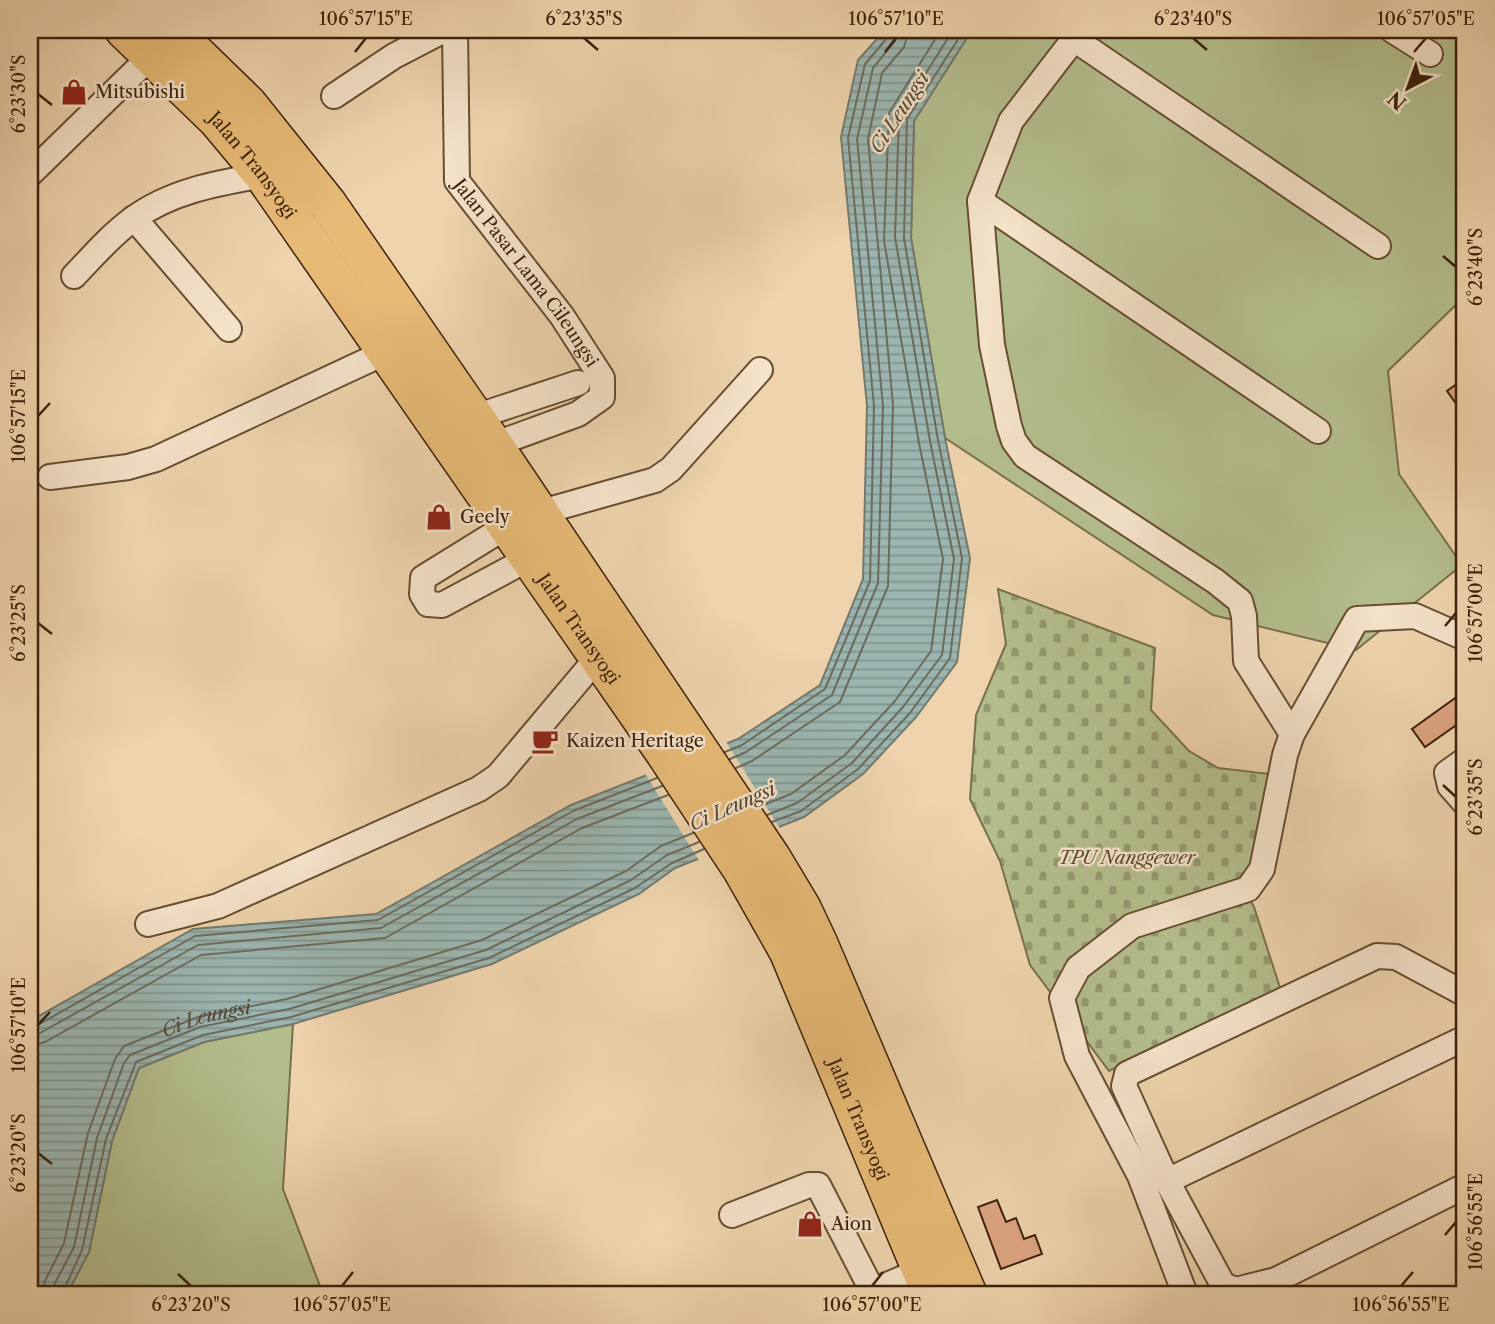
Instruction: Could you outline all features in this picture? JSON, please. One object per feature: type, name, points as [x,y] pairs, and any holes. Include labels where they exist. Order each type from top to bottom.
[{"type":"highway","name":"Jalan Transyogi","points":[[124,30],[161,43],[248,104],[328,204],[484,431],[538,513],[678,745],[757,864],[802,908],[968,1294]]},
{"type":"highway","name":"Jalan Transyogi","points":[[161,43],[262,175],[598,657],[678,745]]},
{"type":"highway","name":"Jalan Transyogi","points":[[757,864],[778,929],[925,1283]]},
{"type":"street","points":[[334,96],[384,62],[444,30]]},
{"type":"street","name":"Jalan Pasar Lama Cileungsi","points":[[455,30],[457,181],[562,316],[602,378],[602,397],[578,414],[484,431]]},
{"type":"street","points":[[1392,30],[1430,54]]},
{"type":"street","points":[[1289,745],[1246,661],[1244,616],[1240,601],[1215,581],[1049,474],[1025,456],[1014,440],[992,345],[980,201],[1011,121],[1079,34],[1378,247]]},
{"type":"street","points":[[30,174],[161,43]]},
{"type":"street","points":[[74,276],[134,218],[162,202],[233,179],[262,175]]},
{"type":"street","points":[[980,201],[1318,431]]},
{"type":"street","points":[[134,218],[229,330]]},
{"type":"street","points":[[50,477],[128,467],[156,458],[386,352]]},
{"type":"street","points":[[538,513],[655,480],[671,469],[760,370]]},
{"type":"street","points":[[484,431],[578,383]]},
{"type":"street","points":[[494,534],[423,578],[422,594],[428,604],[442,606],[530,558]]},
{"type":"street","points":[[1185,1294],[1140,1176],[1077,1056],[1062,998],[1078,968],[1132,926],[1248,889],[1262,869],[1289,745],[1357,619],[1415,616],[1465,638]]},
{"type":"street","points":[[148,924],[218,906],[479,789],[498,776],[598,657]]},
{"type":"street","points":[[1465,760],[1447,773],[1450,786],[1465,803]]},
{"type":"street","points":[[1465,994],[1396,957],[1377,956],[1127,1074],[1124,1086],[1167,1181],[1223,1284],[1237,1290],[1280,1287],[1465,1186]]},
{"type":"street","points":[[1167,1181],[1465,1038]]},
{"type":"street","points":[[732,1215],[809,1185],[818,1185],[873,1293],[925,1283]]},
{"type":"green space","points":[[972,30],[1465,30],[1465,296],[1388,371],[1399,474],[1462,565],[1356,650],[1213,615],[945,438],[911,238],[914,121]]},
{"type":"green space","name":"TPU Nanggewer","points":[[998,589],[1155,648],[1151,710],[1189,751],[1218,768],[1270,774],[1245,891],[1254,907],[1280,988],[1109,1071],[1030,965],[1000,861],[970,799],[976,715],[1006,644]]},
{"type":"green space","points":[[293,1024],[283,1189],[323,1294],[67,1294],[89,1252],[112,1141],[139,1068],[204,1042]]},
{"type":"water","name":"Ci Leungsi","points":[[885,30],[972,30],[914,121],[911,238],[945,438],[970,558],[957,662],[916,717],[863,774],[804,817],[675,868],[639,894],[492,964],[293,1024],[204,1042],[139,1068],[112,1141],[89,1252],[67,1294],[30,1294],[30,1021],[193,929],[376,914],[571,805],[738,739],[820,685],[863,579],[867,406],[841,137],[858,60]]},
{"type":"pier","points":[[725,740],[781,830],[743,845],[687,755]]},
{"type":"pier","points":[[682,757],[738,847],[700,862],[644,772]]},
{"type":"building","points":[[1465,378],[1465,405],[1460,409],[1447,391]]},
{"type":"building","points":[[1465,430],[1465,448],[1457,443]]},
{"type":"building","points":[[1465,691],[1465,719],[1425,747],[1412,729]]},
{"type":"building","points":[[997,1200],[1006,1222],[1016,1218],[1024,1239],[1035,1235],[1042,1254],[1001,1269],[978,1207]]},
{"type":"place","name":"Mitsubishi","points":[[74,92]]},
{"type":"place","name":"Geely","points":[[439,517]]},
{"type":"place","name":"Kaizen Heritage","points":[[545,741]]},
{"type":"place","name":"Aion","points":[[810,1224]]}]
